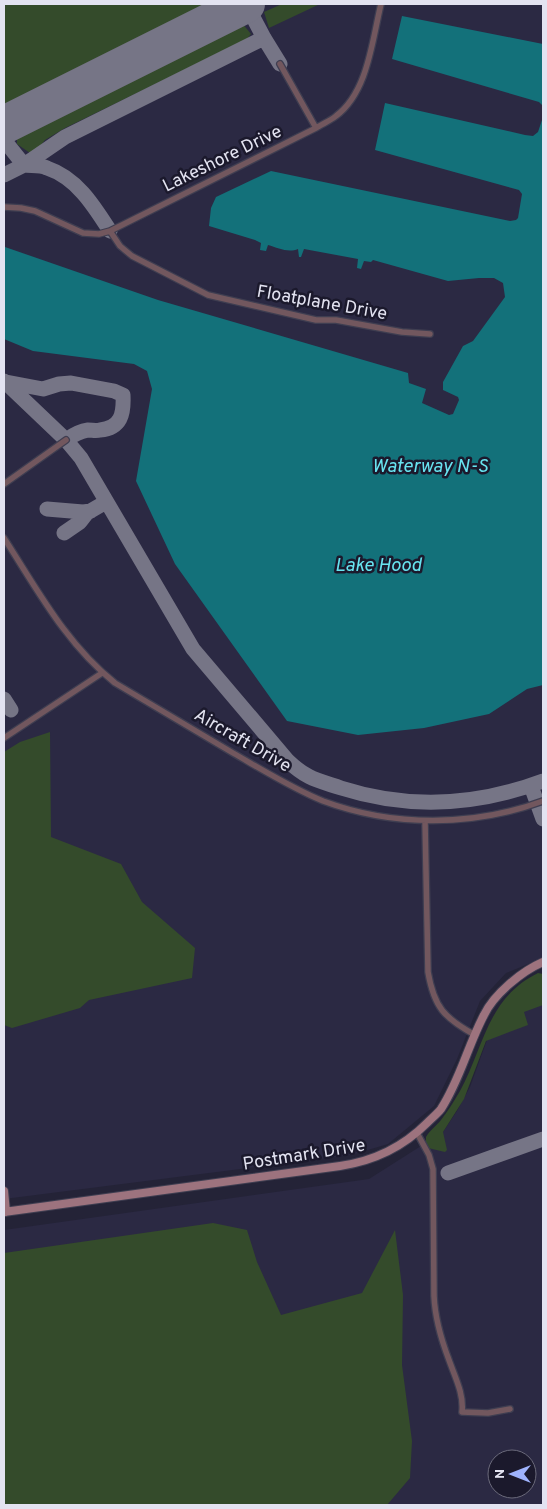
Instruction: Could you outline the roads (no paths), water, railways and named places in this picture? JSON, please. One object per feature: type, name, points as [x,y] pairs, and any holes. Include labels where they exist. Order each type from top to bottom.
[{"type":"street","name":"Lakeshore Drive","points":[[4,207],[35,211],[83,233],[99,234],[110,231],[316,128],[335,117],[344,109],[358,88],[364,76],[380,4]]},
{"type":"street","points":[[280,64],[316,128]]},
{"type":"street","name":"Floatplane Drive","points":[[110,231],[120,246],[132,256],[208,294],[316,320],[336,320],[402,332],[430,334]]},
{"type":"street","points":[[4,484],[66,440]]},
{"type":"street","name":"Aircraft Drive","points":[[4,538],[60,626],[102,673],[115,683],[267,773],[322,800],[367,813],[425,821],[492,815],[543,801]]},
{"type":"street","points":[[4,738],[102,673]]},
{"type":"street","points":[[425,821],[428,972],[430,986],[440,1008],[447,1017],[455,1024],[475,1035]]},
{"type":"street","name":"Postmark Drive","points":[[5,1212],[350,1165],[378,1156],[403,1143],[417,1133],[440,1110],[484,1012],[499,994],[532,967],[543,962]]},
{"type":"street","points":[[417,1133],[429,1155],[433,1169],[435,1313],[441,1337],[461,1394],[462,1412],[488,1413],[510,1409]]},
{"type":"street","points":[[4,1192],[5,1212]]},
{"type":"water","points":[[402,16],[543,44],[543,106],[539,102],[392,59]]},
{"type":"water","name":"Lake Hood","points":[[385,103],[533,136],[538,132],[543,117],[543,685],[527,689],[489,714],[424,728],[358,735],[287,721],[175,564],[136,481],[152,389],[147,371],[134,364],[33,351],[4,339],[4,255],[5,247],[158,300],[408,373],[409,383],[426,389],[422,403],[449,415],[453,414],[459,400],[458,397],[443,390],[443,382],[463,346],[473,341],[505,297],[503,283],[494,278],[448,281],[373,260],[371,262],[364,261],[361,269],[357,268],[358,259],[304,249],[301,257],[299,257],[298,249],[279,249],[268,245],[266,251],[260,250],[261,243],[255,240],[209,226],[211,208],[216,197],[271,171],[510,221],[518,218],[522,194],[519,190],[375,150]]},
{"type":"water label","name":"Waterway N-S","points":[[430,465]]}]
